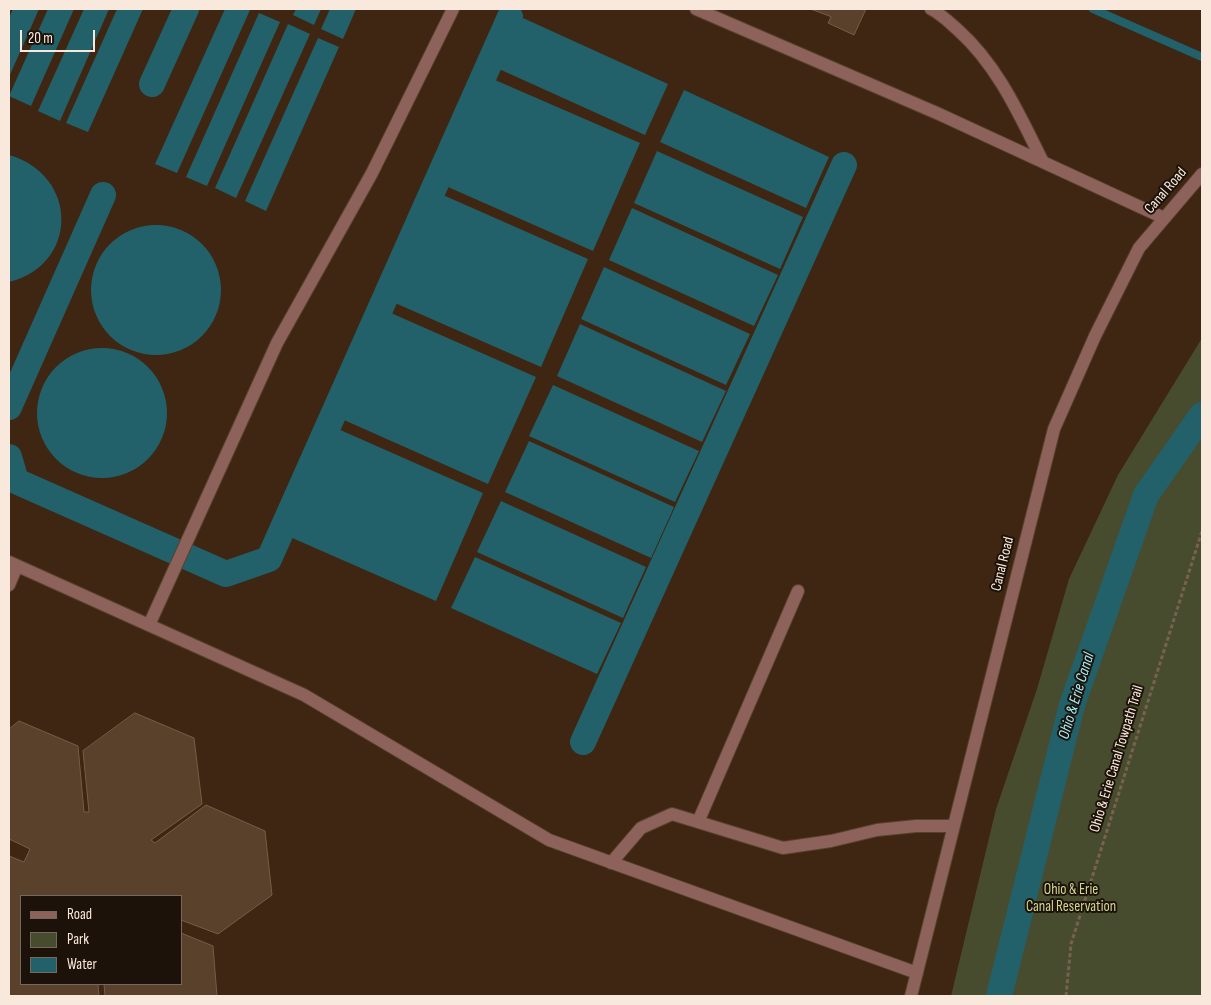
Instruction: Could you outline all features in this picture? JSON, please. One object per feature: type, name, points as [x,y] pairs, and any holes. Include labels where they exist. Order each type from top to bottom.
[{"type":"street","points":[[149,625],[277,344],[372,173],[453,9]]},
{"type":"street","points":[[696,9],[721,13],[1164,218]]},
{"type":"street","points":[[936,10],[977,47],[1006,88],[1042,162]]},
{"type":"street","name":"Canal Road","points":[[911,996],[1054,429],[1095,336],[1139,248],[1202,174]]},
{"type":"street","points":[[9,585],[13,564],[304,695],[549,840],[917,973]]},
{"type":"street","points":[[698,822],[798,591]]},
{"type":"street","points":[[611,863],[642,828],[672,814],[783,848],[831,841],[877,830],[954,826]]},
{"type":"path","name":"Ohio & Erie Canal Towpath Trail","points":[[1066,996],[1071,944],[1202,531]]},
{"type":"green space","name":"Ohio & Erie Canal Reservation","points":[[1202,338],[1202,996],[951,996],[996,809],[1037,689],[1069,579],[1118,475]]},
{"type":"water","points":[[13,9],[39,9],[9,77],[9,18]]},
{"type":"water","points":[[48,9],[74,9],[31,106],[9,96]]},
{"type":"water","points":[[84,9],[109,9],[60,121],[38,111]]},
{"type":"water","points":[[117,9],[143,9],[88,132],[66,123]]},
{"type":"water","points":[[225,9],[250,10],[177,173],[155,164]]},
{"type":"water","points":[[296,9],[321,9],[314,25],[293,15]]},
{"type":"water","points":[[330,9],[356,9],[343,39],[321,29]]},
{"type":"water","points":[[259,13],[280,22],[207,186],[186,177]]},
{"type":"water","points":[[523,18],[668,84],[645,135],[499,69]]},
{"type":"water","points":[[288,24],[310,34],[236,198],[215,188]]},
{"type":"water","points":[[318,38],[339,47],[266,211],[245,201]]},
{"type":"water","points":[[495,80],[640,143],[593,251],[448,187]]},
{"type":"water","points":[[684,90],[829,157],[806,208],[660,142]]},
{"type":"water","points":[[657,151],[803,217],[780,269],[634,203]]},
{"type":"water","points":[[9,155],[32,166],[48,181],[58,199],[62,220],[58,240],[48,258],[32,272],[9,282]]},
{"type":"water","points":[[443,195],[588,259],[541,367],[395,303]]},
{"type":"water","points":[[632,208],[778,275],[754,326],[609,260]]},
{"type":"water","points":[[156,225],[181,230],[202,244],[216,265],[221,290],[216,315],[202,336],[181,350],[156,355],[131,350],[110,336],[96,315],[91,290],[96,265],[110,244],[131,230]]},
{"type":"water","points":[[604,267],[750,334],[726,385],[581,319]]},
{"type":"water","points":[[391,313],[536,377],[488,484],[344,420]]},
{"type":"water","points":[[580,324],[726,391],[702,442],[557,376]]},
{"type":"water","points":[[102,348],[127,353],[148,367],[162,388],[167,413],[162,438],[148,459],[127,473],[102,478],[77,473],[56,459],[42,438],[37,413],[42,388],[56,367],[77,353]]},
{"type":"water","points":[[553,385],[699,451],[675,502],[529,436]]},
{"type":"water","points":[[338,429],[483,493],[436,601],[290,537]]},
{"type":"water","points":[[529,441],[674,507],[651,558],[505,492]]},
{"type":"water","points":[[501,501],[646,567],[623,618],[477,552]]},
{"type":"water","points":[[475,557],[621,623],[597,674],[451,608]]},
{"type":"building","points":[[811,9],[866,9],[854,35],[828,23],[831,17]]},
{"type":"building","points":[[135,713],[194,738],[202,804],[151,840],[155,843],[206,805],[265,831],[272,895],[218,934],[182,920],[182,895],[20,895],[20,985],[98,985],[99,996],[9,996],[9,856],[24,862],[30,849],[9,839],[9,729],[19,721],[78,746],[84,812],[89,812],[83,751]]},
{"type":"building","points":[[182,933],[213,946],[217,996],[105,996],[104,985],[182,985]]},
{"type":"waterway","points":[[152,84],[186,9]]},
{"type":"waterway","points":[[1093,9],[1202,57]]},
{"type":"waterway","points":[[9,457],[16,481],[226,574],[269,559],[510,17]]},
{"type":"waterway","points":[[583,742],[844,165]]},
{"type":"waterway","points":[[9,407],[103,195]]},
{"type":"waterway","name":"Ohio & Erie Canal","points":[[999,996],[1072,705],[1146,495],[1202,415]]}]
